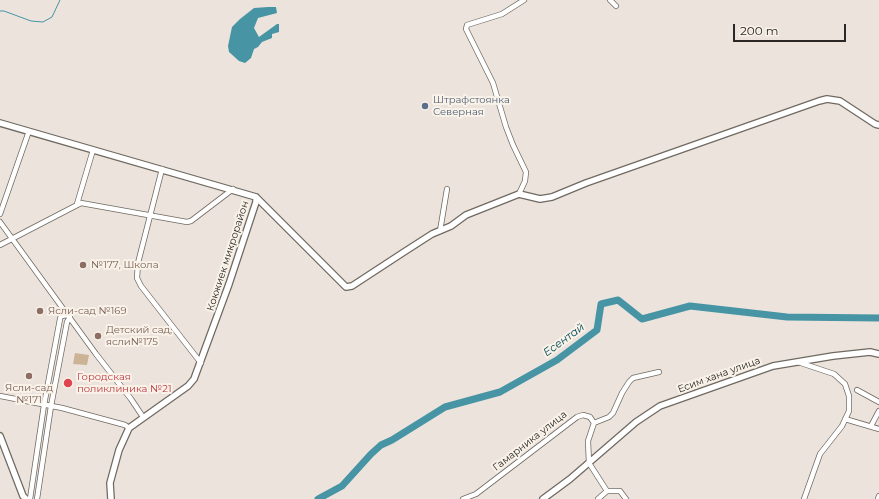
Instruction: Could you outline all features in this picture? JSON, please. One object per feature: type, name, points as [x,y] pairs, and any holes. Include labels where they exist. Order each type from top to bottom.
[{"type":"street","points":[[519,194],[525,181],[526,172],[506,127],[493,83],[466,29],[467,25],[502,14],[524,0]]},
{"type":"street","points":[[610,0],[616,6]]},
{"type":"street","points":[[256,197],[346,288],[352,286],[432,234],[440,232],[451,226],[466,215],[519,194],[540,199],[552,197],[652,159],[826,99],[840,101],[875,124],[879,125]]},
{"type":"street","name":"Кокжиек микрорайон","points":[[0,123],[256,197],[256,202],[229,284],[194,379],[188,386],[129,428],[119,450],[110,483],[110,498]]},
{"type":"street","points":[[0,214],[29,131]]},
{"type":"street","points":[[77,204],[93,150]]},
{"type":"street","points":[[162,169],[138,263],[137,278],[141,286],[201,363]]},
{"type":"street","points":[[440,232],[447,189]]},
{"type":"street","points":[[0,245],[81,203],[187,222],[191,221],[233,190]]},
{"type":"street","points":[[0,222],[143,417]]},
{"type":"street","points":[[30,499],[44,405],[60,319],[61,316],[69,316]]},
{"type":"street","points":[[37,499],[51,406],[69,316]]},
{"type":"street","name":"Есим хана улица","points":[[543,499],[587,465],[636,422],[660,406],[773,366],[794,361],[870,352],[879,354]]},
{"type":"street","points":[[794,361],[834,374],[845,384],[849,396],[850,411],[842,426],[820,454],[804,499]]},
{"type":"street","points":[[607,492],[587,465],[588,441],[594,423],[609,417],[613,413],[628,382],[633,378],[659,372]]},
{"type":"street","points":[[858,390],[879,402]]},
{"type":"street","points":[[0,396],[51,406],[125,425],[129,428]]},
{"type":"street","points":[[871,426],[879,411]]},
{"type":"street","name":"Гамарника улица","points":[[462,499],[475,497],[577,417],[583,415],[590,417],[594,423]]},
{"type":"street","points":[[845,419],[879,429]]},
{"type":"street","points":[[0,436],[23,496],[26,499]]},
{"type":"street","points":[[598,499],[607,492],[620,491],[626,499]]},
{"type":"street","points":[[103,499],[110,498]]},
{"type":"shaded area","points":[[75,353],[89,355],[87,365],[73,364]]},
{"type":"water","points":[[276,7],[277,13],[258,18],[254,28],[259,37],[277,24],[279,24],[279,32],[272,34],[272,38],[262,42],[254,49],[251,58],[245,63],[239,61],[229,52],[228,46],[232,27],[254,8]]},
{"type":"waterway","points":[[0,11],[4,11],[31,21],[43,22],[52,17],[60,0]]},
{"type":"waterway","name":"Есентай","points":[[318,499],[342,486],[381,445],[392,440],[445,407],[500,392],[557,360],[597,330],[601,304],[618,300],[642,319],[690,306],[787,317],[879,318]]},
{"type":"place","name":"Штрафстоянка Северная","points":[[425,106]]},
{"type":"place","name":"№177, Школа","points":[[83,265]]},
{"type":"place","name":"Ясли-сад №169","points":[[40,311]]},
{"type":"place","name":"Детский сад, ясли№175","points":[[98,336]]},
{"type":"place","name":"Ясли-сад №171","points":[[29,376]]},
{"type":"place","name":"Городская поликлиника №21","points":[[68,383]]}]
